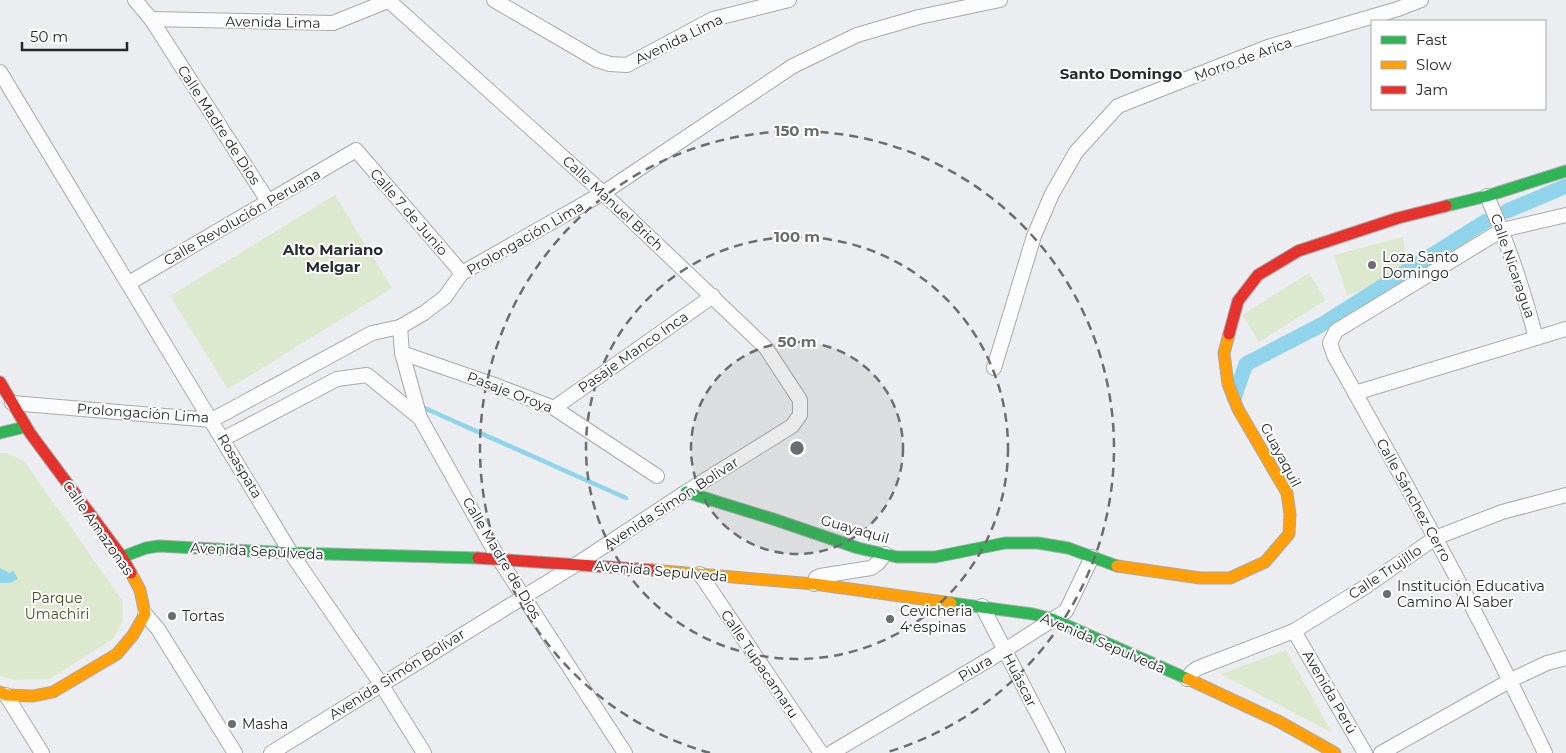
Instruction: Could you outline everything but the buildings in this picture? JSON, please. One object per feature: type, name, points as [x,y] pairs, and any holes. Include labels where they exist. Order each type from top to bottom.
[{"type":"street","name":"Calle Madre de Dios","points":[[134,0],[151,19],[268,201]]},
{"type":"street","name":"Avenida Lima","points":[[151,19],[332,23],[389,0]]},
{"type":"street","name":"Calle Manuel Brich","points":[[389,0],[603,193],[766,348],[800,400],[800,415],[792,426]]},
{"type":"street","name":"Avenida Lima","points":[[494,0],[597,60],[610,64],[627,64],[713,19],[789,0]]},
{"type":"street","name":"Prolongación Lima","points":[[12,403],[212,420],[372,333],[400,327],[424,313],[445,297],[462,273],[603,193],[792,66],[857,35],[919,17],[1000,0]]},
{"type":"street","name":"Morro de Arica","points":[[994,368],[1034,236],[1052,194],[1076,152],[1118,106],[1268,47],[1397,4],[1421,0]]},
{"type":"street","name":"Rosaspata","points":[[0,72],[292,553],[381,684],[424,753]]},
{"type":"street","name":"Calle Revolución Peruana","points":[[129,283],[356,150]]},
{"type":"street","name":"Calle 7 de Junio","points":[[356,150],[462,273]]},
{"type":"street","name":"Guayaquil","points":[[686,492],[858,548],[897,557],[935,557],[1005,543],[1038,542],[1068,548],[1120,567],[1200,578],[1230,578],[1265,562],[1289,534],[1290,514],[1287,493],[1238,409],[1228,384],[1224,353],[1238,301],[1258,275],[1298,251],[1398,218],[1487,196],[1566,171]]},
{"type":"street","name":"Calle Nicaragua","points":[[1487,196],[1522,283],[1536,338]]},
{"type":"street","points":[[1502,230],[1566,215]]},
{"type":"street","name":"Calle Sánchez Cerro","points":[[1502,230],[1336,331],[1330,344],[1334,355],[1436,538],[1511,680],[1545,753]]},
{"type":"street","name":"Pasaje Manco Inca","points":[[554,408],[712,296]]},
{"type":"street","points":[[400,327],[402,353]]},
{"type":"street","points":[[1355,392],[1566,329]]},
{"type":"street","name":"Calle Madre de Dios","points":[[402,353],[420,418],[499,559],[624,753]]},
{"type":"street","name":"Pasaje Oroya","points":[[402,353],[554,408],[657,476]]},
{"type":"street","points":[[223,440],[338,379],[367,375],[420,418]]},
{"type":"street","name":"Calle Amazonas","points":[[0,382],[25,427],[122,557],[140,590],[145,614],[158,629],[235,753]]},
{"type":"street","name":"Avenida Simon Bolivar","points":[[524,596],[792,426]]},
{"type":"street","points":[[0,433],[25,427]]},
{"type":"street","name":"Calle Trujillo","points":[[1294,631],[1365,587],[1436,538],[1502,512],[1566,495]]},
{"type":"street","name":"Avenida Sepulveda","points":[[122,557],[146,548],[159,546],[292,553],[499,559],[814,584],[1033,614],[1052,619],[1187,679],[1275,720],[1335,753]]},
{"type":"street","points":[[814,584],[816,578],[820,576],[871,568],[885,554]]},
{"type":"street","name":"Piura","points":[[831,753],[1005,650],[1066,611],[1092,557]]},
{"type":"street","name":"Calle Tupacamaru","points":[[700,574],[821,753]]},
{"type":"street","name":"Avenida Simón Bolívar","points":[[270,753],[524,596]]},
{"type":"street","name":"Huáscar","points":[[982,606],[1058,753]]},
{"type":"street","points":[[3,694],[33,696],[53,692],[117,654],[133,635],[145,614]]},
{"type":"street","points":[[1187,679],[1198,668],[1294,631]]},
{"type":"street","name":"Avenida Perú","points":[[1294,631],[1366,753]]},
{"type":"street","points":[[1381,753],[1511,680],[1547,663],[1566,658]]},
{"type":"street","points":[[3,694],[42,753]]},
{"type":"green space","points":[[335,195],[392,288],[228,389],[170,296]]},
{"type":"green space","name":"Loza Santo Domingo","points":[[1403,237],[1408,275],[1347,295],[1334,255]]},
{"type":"green space","points":[[1309,273],[1326,300],[1259,342],[1242,315]]},
{"type":"green space","name":"Parque Umachiri","points":[[0,453],[8,453],[24,461],[122,600],[123,621],[113,639],[49,679],[13,680],[0,676]]},
{"type":"green space","points":[[1286,650],[1332,733],[1221,674]]},
{"type":"water","points":[[0,568],[10,573],[13,570],[18,579],[10,583],[0,583]]},
{"type":"waterway","points":[[1507,211],[1566,186]]},
{"type":"waterway","points":[[1234,398],[1246,364],[1321,325],[1486,221]]},
{"type":"waterway","points":[[420,406],[626,498]]},
{"type":"traffic: fast","points":[[1446,206],[1487,196],[1566,171]]},
{"type":"traffic: fast","points":[[0,433],[25,427]]},
{"type":"traffic: fast","points":[[686,492],[858,548],[897,557],[935,557],[1005,543],[1038,543],[1068,548],[1117,566]]},
{"type":"traffic: fast","points":[[122,557],[146,548],[159,546],[291,553],[478,558]]},
{"type":"traffic: fast","points":[[951,603],[1033,614],[1052,619],[1188,679]]},
{"type":"traffic: slow","points":[[1117,566],[1200,578],[1230,578],[1265,562],[1289,534],[1290,514],[1287,493],[1238,409],[1228,384],[1224,353],[1229,334]]},
{"type":"traffic: slow","points":[[652,570],[814,584],[951,603]]},
{"type":"traffic: slow","points":[[0,692],[6,695],[33,696],[53,692],[117,654],[133,635],[145,614],[140,590],[131,573]]},
{"type":"traffic: slow","points":[[1188,679],[1280,722],[1335,753]]},
{"type":"traffic: jam","points":[[1229,334],[1238,301],[1258,275],[1298,251],[1398,218],[1446,206]]},
{"type":"traffic: jam","points":[[0,382],[30,433],[122,557],[131,573]]},
{"type":"traffic: jam","points":[[478,558],[652,570]]},
{"type":"place","name":"Loza Santo Domingo","points":[[1372,265]]},
{"type":"place","name":"Institución Educativa Camino Al Saber","points":[[1387,594]]},
{"type":"place","name":"Tortas","points":[[172,616]]},
{"type":"place","name":"Cevicheria 4 espinas","points":[[890,619]]},
{"type":"place","name":"Masha","points":[[232,724]]},
{"type":"district","name":"Santo Domingo","points":[[1121,74]]},
{"type":"district","name":"Alto Mariano Melgar","points":[[333,258]]}]
